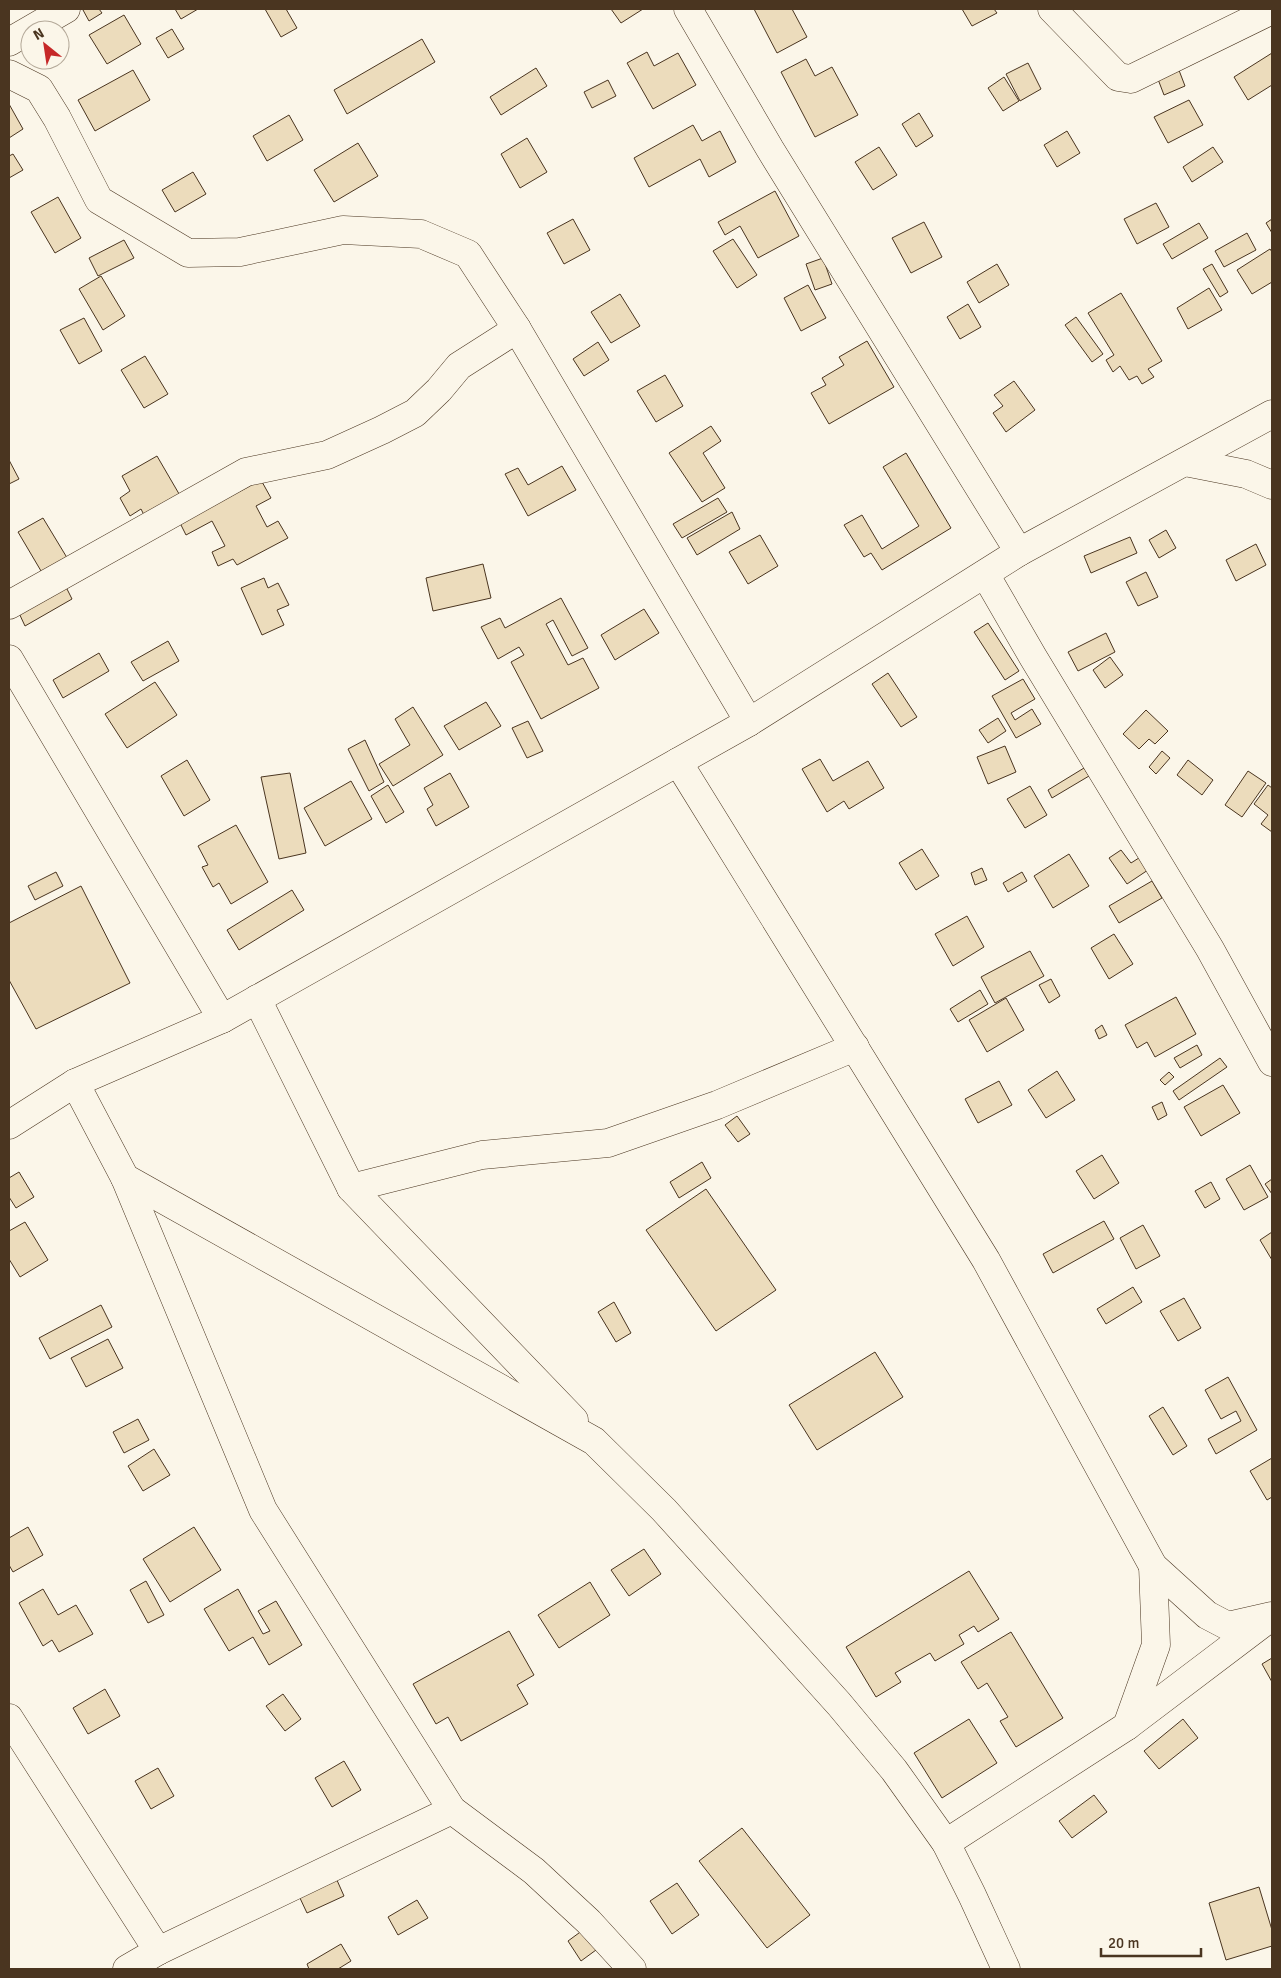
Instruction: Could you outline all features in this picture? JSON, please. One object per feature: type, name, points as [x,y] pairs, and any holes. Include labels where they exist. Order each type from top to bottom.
[{"type":"street","points":[[9,42],[66,9]]},
{"type":"street","points":[[688,9],[770,149],[1019,552]]},
{"type":"street","points":[[1052,9],[1082,38],[1105,66],[1118,77],[1131,79],[1272,10]]},
{"type":"street","points":[[9,74],[39,89],[57,118],[99,200],[188,253],[240,252],[343,230],[421,234],[468,254],[517,330],[749,722]]},
{"type":"street","points":[[9,605],[246,472],[326,455],[415,413],[439,390],[459,366],[517,330]]},
{"type":"street","points":[[9,1125],[75,1083],[222,1019],[749,722],[1019,552],[1272,414]]},
{"type":"street","points":[[1185,462],[1246,474],[1272,485]]},
{"type":"street","points":[[985,574],[1210,949],[1272,1062]]},
{"type":"street","points":[[9,659],[222,1019]]},
{"type":"street","points":[[678,762],[986,1260],[1153,1566],[1207,1615],[1228,1626],[1272,1616]]},
{"type":"street","points":[[257,999],[351,1188],[594,1441],[664,1510],[839,1704],[894,1770],[946,1843],[972,1894],[1006,1969]]},
{"type":"street","points":[[351,1188],[482,1155],[608,1142],[717,1105],[854,1047]]},
{"type":"street","points":[[75,1083],[125,1178],[263,1510],[452,1810],[534,1871],[589,1922],[632,1969]]},
{"type":"street","points":[[125,1178],[594,1441]]},
{"type":"street","points":[[1127,1726],[1156,1645],[1153,1566]]},
{"type":"street","points":[[946,1843],[1127,1726],[1272,1616]]},
{"type":"street","points":[[9,1718],[158,1952]]},
{"type":"street","points":[[127,1969],[158,1952],[452,1810]]},
{"type":"building","points":[[99,9],[102,13],[89,21],[83,10]]},
{"type":"building","points":[[175,9],[198,9],[181,19]]},
{"type":"building","points":[[265,9],[286,9],[297,28],[281,37]]},
{"type":"building","points":[[611,9],[643,9],[621,23]]},
{"type":"building","points":[[754,9],[792,9],[807,37],[777,53]]},
{"type":"building","points":[[962,9],[994,9],[997,13],[972,26]]},
{"type":"building","points":[[124,15],[141,44],[107,64],[89,35]]},
{"type":"building","points":[[172,29],[184,49],[168,58],[156,38]]},
{"type":"building","points":[[422,39],[435,62],[347,114],[334,90]]},
{"type":"building","points":[[647,52],[654,66],[678,53],[696,85],[653,109],[627,63]]},
{"type":"building","points":[[1272,53],[1272,85],[1248,100],[1234,77]]},
{"type":"building","points":[[806,59],[815,76],[832,67],[858,115],[815,137],[781,72]]},
{"type":"building","points":[[1028,63],[1041,89],[1020,101],[1006,74]]},
{"type":"building","points":[[1177,65],[1185,86],[1164,95],[1156,74]]},
{"type":"building","points":[[536,68],[547,86],[501,115],[490,97]]},
{"type":"building","points":[[133,70],[150,100],[95,131],[78,100]]},
{"type":"building","points":[[1004,77],[1019,101],[1003,111],[988,88]]},
{"type":"building","points":[[608,80],[616,96],[592,108],[584,92]]},
{"type":"building","points":[[1189,100],[1203,125],[1168,143],[1154,117]]},
{"type":"building","points":[[9,104],[23,129],[9,138]]},
{"type":"building","points":[[919,113],[933,136],[916,147],[902,124]]},
{"type":"building","points":[[289,115],[303,140],[267,161],[253,136]]},
{"type":"building","points":[[693,125],[702,141],[720,131],[736,162],[709,177],[700,159],[649,187],[634,158]]},
{"type":"building","points":[[1067,131],[1080,153],[1057,167],[1044,145]]},
{"type":"building","points":[[527,138],[547,172],[520,188],[501,154]]},
{"type":"building","points":[[358,143],[378,176],[334,202],[314,170]]},
{"type":"building","points":[[879,147],[897,175],[873,190],[855,162]]},
{"type":"building","points":[[1213,147],[1223,162],[1192,182],[1183,167]]},
{"type":"building","points":[[13,154],[23,170],[9,178],[9,156]]},
{"type":"building","points":[[193,172],[206,194],[175,212],[162,190]]},
{"type":"building","points":[[775,191],[799,236],[758,258],[740,226],[725,235],[718,222]]},
{"type":"building","points":[[58,197],[81,238],[55,253],[31,212]]},
{"type":"building","points":[[1156,203],[1169,227],[1137,244],[1124,219]]},
{"type":"building","points":[[573,219],[590,250],[564,264],[547,233]]},
{"type":"building","points":[[1272,219],[1272,233],[1266,223]]},
{"type":"building","points":[[924,222],[942,257],[911,273],[892,238]]},
{"type":"building","points":[[1199,223],[1208,238],[1172,259],[1163,244]]},
{"type":"building","points":[[1247,233],[1256,250],[1224,267],[1215,251]]},
{"type":"building","points":[[733,239],[757,275],[737,288],[713,251]]},
{"type":"building","points":[[124,240],[134,258],[98,276],[89,258]]},
{"type":"building","points":[[1270,249],[1272,252],[1272,282],[1252,294],[1237,270]]},
{"type":"building","points":[[823,258],[832,284],[815,290],[806,264]]},
{"type":"building","points":[[997,264],[1009,285],[979,303],[967,282]]},
{"type":"building","points":[[1212,264],[1228,292],[1220,297],[1203,269]]},
{"type":"building","points":[[101,276],[125,316],[103,330],[79,289]]},
{"type":"building","points":[[808,285],[826,318],[801,331],[784,298]]},
{"type":"building","points":[[1209,288],[1222,310],[1188,329],[1177,308]]},
{"type":"building","points":[[1121,293],[1162,361],[1148,369],[1154,377],[1142,384],[1137,376],[1129,380],[1120,366],[1113,372],[1106,360],[1114,355],[1088,313]]},
{"type":"building","points":[[620,294],[640,326],[611,343],[591,312]]},
{"type":"building","points":[[968,304],[981,327],[960,339],[947,317]]},
{"type":"building","points":[[1076,317],[1103,354],[1092,362],[1065,325]]},
{"type":"building","points":[[84,318],[102,351],[79,364],[60,330]]},
{"type":"building","points":[[867,341],[894,387],[829,424],[811,393],[826,385],[822,378],[844,365],[839,357]]},
{"type":"building","points":[[598,342],[609,360],[584,376],[573,359]]},
{"type":"building","points":[[145,356],[168,394],[144,408],[121,370]]},
{"type":"building","points":[[665,375],[683,406],[656,422],[637,391]]},
{"type":"building","points":[[1014,381],[1035,410],[1006,432],[993,413],[1003,406],[994,395]]},
{"type":"building","points":[[711,426],[721,441],[703,453],[725,488],[702,502],[669,453]]},
{"type":"building","points":[[906,453],[951,528],[882,570],[871,553],[864,557],[844,525],[862,515],[882,549],[919,526],[883,467]]},
{"type":"building","points":[[157,456],[182,499],[146,519],[141,509],[130,516],[120,498],[130,491],[122,476]]},
{"type":"building","points":[[9,460],[19,479],[9,484]]},
{"type":"building","points":[[562,466],[576,490],[528,516],[505,474],[518,468],[528,485]]},
{"type":"building","points":[[261,480],[271,498],[256,506],[267,527],[278,521],[288,538],[237,565],[233,559],[218,566],[212,552],[225,546],[212,521],[186,535],[180,523]]},
{"type":"building","points":[[718,498],[727,512],[682,538],[673,524]]},
{"type":"building","points":[[732,512],[740,529],[697,555],[687,538]]},
{"type":"building","points":[[43,518],[69,561],[44,576],[18,532]]},
{"type":"building","points":[[1166,530],[1176,548],[1159,558],[1149,540]]},
{"type":"building","points":[[760,535],[778,566],[748,584],[729,552]]},
{"type":"building","points":[[1130,537],[1137,553],[1091,573],[1084,556]]},
{"type":"building","points":[[1256,544],[1266,565],[1236,581],[1226,560]]},
{"type":"building","points":[[483,564],[491,598],[433,611],[426,578]]},
{"type":"building","points":[[1146,572],[1158,597],[1138,606],[1126,582]]},
{"type":"building","points":[[264,578],[268,588],[278,583],[289,605],[277,610],[284,625],[262,635],[241,588]]},
{"type":"building","points":[[65,585],[72,599],[25,626],[18,611]]},
{"type":"building","points":[[561,598],[588,648],[572,656],[553,620],[546,624],[568,665],[583,658],[599,688],[541,719],[511,662],[524,655],[519,647],[498,659],[481,627],[500,618],[505,628]]},
{"type":"building","points":[[644,609],[659,633],[615,660],[601,635]]},
{"type":"building","points":[[988,623],[1019,671],[1005,680],[974,632]]},
{"type":"building","points":[[1106,633],[1115,652],[1078,671],[1068,652]]},
{"type":"building","points":[[168,641],[179,661],[143,681],[131,662]]},
{"type":"building","points":[[99,653],[109,671],[63,698],[53,680]]},
{"type":"building","points":[[1110,657],[1123,675],[1105,688],[1093,670]]},
{"type":"building","points":[[888,673],[917,717],[901,727],[872,684]]},
{"type":"building","points":[[1023,679],[1035,699],[1011,713],[1015,720],[1032,709],[1041,724],[1016,738],[992,696]]},
{"type":"building","points":[[155,682],[177,715],[127,748],[105,714]]},
{"type":"building","points":[[486,702],[501,726],[459,750],[444,726]]},
{"type":"building","points":[[413,707],[443,755],[393,786],[379,764],[410,745],[395,719]]},
{"type":"building","points":[[1146,710],[1168,731],[1155,744],[1149,739],[1139,749],[1123,734]]},
{"type":"building","points":[[998,718],[1006,731],[988,743],[979,730]]},
{"type":"building","points":[[528,721],[543,751],[527,758],[512,728]]},
{"type":"building","points":[[365,740],[384,782],[369,791],[348,749]]},
{"type":"building","points":[[1005,746],[1016,772],[988,784],[977,757]]},
{"type":"building","points":[[1162,751],[1170,758],[1156,774],[1149,767]]},
{"type":"building","points":[[820,759],[833,781],[868,761],[884,788],[849,809],[844,801],[827,812],[802,769]]},
{"type":"building","points":[[187,760],[210,800],[184,816],[161,776]]},
{"type":"building","points":[[1188,760],[1213,780],[1202,795],[1177,775]]},
{"type":"building","points":[[1084,768],[1089,776],[1052,798],[1048,790]]},
{"type":"building","points":[[1248,771],[1266,783],[1242,817],[1225,805]]},
{"type":"building","points":[[290,773],[306,853],[279,859],[261,777]]},
{"type":"building","points":[[450,773],[469,807],[436,826],[427,809],[433,805],[424,788]]},
{"type":"building","points":[[351,781],[372,819],[325,846],[304,808]]},
{"type":"building","points":[[388,785],[404,812],[386,823],[371,796]]},
{"type":"building","points":[[1268,785],[1272,788],[1272,832],[1261,824],[1268,815],[1254,804]]},
{"type":"building","points":[[1030,786],[1047,815],[1025,828],[1007,799]]},
{"type":"building","points":[[236,825],[268,882],[231,904],[219,883],[213,887],[202,867],[208,865],[198,846]]},
{"type":"building","points":[[922,849],[939,876],[916,890],[899,863]]},
{"type":"building","points":[[1121,850],[1131,863],[1142,856],[1151,868],[1127,884],[1109,858]]},
{"type":"building","points":[[1069,854],[1089,886],[1053,908],[1034,876]]},
{"type":"building","points":[[982,868],[987,880],[975,885],[971,873]]},
{"type":"building","points":[[56,872],[63,886],[35,900],[28,886]]},
{"type":"building","points":[[1022,872],[1027,881],[1008,892],[1003,883]]},
{"type":"building","points":[[1152,881],[1162,898],[1119,923],[1109,906]]},
{"type":"building","points":[[81,886],[130,983],[36,1029],[9,980],[9,923]]},
{"type":"building","points":[[292,890],[304,910],[239,950],[227,930]]},
{"type":"building","points":[[967,916],[984,947],[953,966],[935,934]]},
{"type":"building","points":[[1114,934],[1133,964],[1109,979],[1091,948]]},
{"type":"building","points":[[1030,951],[1044,976],[995,1003],[981,977]]},
{"type":"building","points":[[1051,979],[1060,996],[1049,1003],[1039,985]]},
{"type":"building","points":[[980,990],[988,1004],[958,1022],[950,1009]]},
{"type":"building","points":[[1176,997],[1196,1034],[1155,1057],[1147,1042],[1137,1048],[1125,1025]]},
{"type":"building","points":[[1006,998],[1024,1030],[987,1052],[969,1020]]},
{"type":"building","points":[[1102,1025],[1107,1035],[1099,1039],[1095,1030]]},
{"type":"building","points":[[1197,1045],[1202,1055],[1180,1068],[1174,1058]]},
{"type":"building","points":[[1220,1058],[1227,1067],[1179,1100],[1173,1091]]},
{"type":"building","points":[[1057,1071],[1075,1100],[1046,1118],[1028,1090]]},
{"type":"building","points":[[1169,1072],[1174,1077],[1165,1085],[1160,1080]]},
{"type":"building","points":[[999,1081],[1012,1105],[978,1123],[965,1099]]},
{"type":"building","points":[[1223,1085],[1240,1113],[1201,1136],[1184,1107]]},
{"type":"building","points":[[1162,1102],[1167,1115],[1158,1120],[1152,1107]]},
{"type":"building","points":[[737,1116],[750,1134],[738,1142],[725,1125]]},
{"type":"building","points":[[1102,1155],[1119,1183],[1094,1199],[1076,1171]]},
{"type":"building","points":[[702,1162],[711,1178],[679,1198],[670,1182]]},
{"type":"building","points":[[1250,1165],[1268,1197],[1244,1210],[1226,1179]]},
{"type":"building","points":[[19,1172],[34,1197],[16,1208],[9,1197],[9,1178]]},
{"type":"building","points":[[1272,1179],[1272,1194],[1265,1184]]},
{"type":"building","points":[[1211,1182],[1220,1199],[1205,1208],[1195,1191]]},
{"type":"building","points":[[706,1189],[776,1290],[716,1331],[646,1230]]},
{"type":"building","points":[[1104,1221],[1114,1239],[1053,1273],[1043,1254]]},
{"type":"building","points":[[25,1222],[48,1260],[20,1277],[9,1259],[9,1231]]},
{"type":"building","points":[[1143,1225],[1160,1256],[1136,1269],[1120,1238]]},
{"type":"building","points":[[1272,1232],[1272,1260],[1260,1240]]},
{"type":"building","points":[[1133,1287],[1142,1302],[1106,1324],[1097,1309]]},
{"type":"building","points":[[1184,1298],[1201,1328],[1178,1341],[1160,1311]]},
{"type":"building","points":[[614,1302],[631,1333],[616,1342],[598,1312]]},
{"type":"building","points":[[101,1305],[112,1327],[50,1359],[39,1338]]},
{"type":"building","points":[[108,1339],[123,1368],[86,1387],[71,1358]]},
{"type":"building","points":[[875,1352],[903,1397],[817,1450],[789,1405]]},
{"type":"building","points":[[1228,1377],[1257,1430],[1216,1454],[1208,1439],[1241,1421],[1236,1411],[1221,1419],[1205,1390]]},
{"type":"building","points":[[1163,1407],[1187,1446],[1173,1455],[1149,1416]]},
{"type":"building","points":[[138,1419],[149,1440],[124,1453],[113,1432]]},
{"type":"building","points":[[154,1449],[170,1475],[143,1491],[128,1466]]},
{"type":"building","points":[[1272,1458],[1272,1497],[1267,1500],[1250,1471]]},
{"type":"building","points":[[28,1527],[43,1555],[13,1572],[9,1565],[9,1538]]},
{"type":"building","points":[[194,1527],[221,1570],[170,1602],[143,1559]]},
{"type":"building","points":[[644,1549],[661,1574],[629,1596],[611,1570]]},
{"type":"building","points":[[969,1571],[999,1619],[978,1632],[974,1626],[959,1635],[964,1644],[935,1661],[930,1653],[895,1673],[901,1682],[876,1697],[846,1647]]},
{"type":"building","points":[[146,1581],[164,1615],[148,1623],[130,1590]]},
{"type":"building","points":[[590,1582],[610,1615],[559,1648],[538,1615]]},
{"type":"building","points":[[43,1589],[58,1615],[76,1605],[93,1634],[59,1652],[52,1640],[43,1646],[19,1603]]},
{"type":"building","points":[[238,1589],[263,1634],[270,1631],[258,1611],[276,1601],[302,1645],[269,1665],[253,1637],[229,1651],[204,1609]]},
{"type":"building","points":[[509,1631],[534,1675],[517,1685],[528,1704],[461,1741],[448,1717],[436,1724],[413,1684]]},
{"type":"building","points":[[1011,1632],[1063,1718],[1016,1747],[1000,1721],[1008,1717],[987,1683],[978,1689],[961,1662]]},
{"type":"building","points":[[1272,1658],[1272,1682],[1262,1664]]},
{"type":"building","points":[[105,1689],[120,1716],[88,1734],[73,1708]]},
{"type":"building","points":[[283,1694],[301,1719],[285,1731],[266,1706]]},
{"type":"building","points":[[969,1719],[997,1763],[942,1798],[914,1753]]},
{"type":"building","points":[[1183,1719],[1198,1738],[1159,1769],[1144,1751]]},
{"type":"building","points":[[344,1761],[361,1790],[332,1807],[315,1778]]},
{"type":"building","points":[[158,1768],[174,1796],[151,1809],[135,1781]]},
{"type":"building","points":[[1094,1795],[1107,1812],[1072,1838],[1059,1821]]},
{"type":"building","points":[[742,1828],[810,1915],[767,1948],[699,1861]]},
{"type":"building","points":[[336,1878],[344,1896],[307,1913],[299,1896]]},
{"type":"building","points":[[677,1883],[699,1915],[672,1934],[650,1901]]},
{"type":"building","points":[[1259,1887],[1272,1930],[1272,1946],[1226,1960],[1209,1903]]},
{"type":"building","points":[[417,1900],[428,1918],[398,1935],[388,1917]]},
{"type":"building","points":[[583,1930],[596,1950],[581,1961],[568,1941]]},
{"type":"building","points":[[341,1944],[351,1961],[338,1969],[309,1969],[307,1964]]}]
